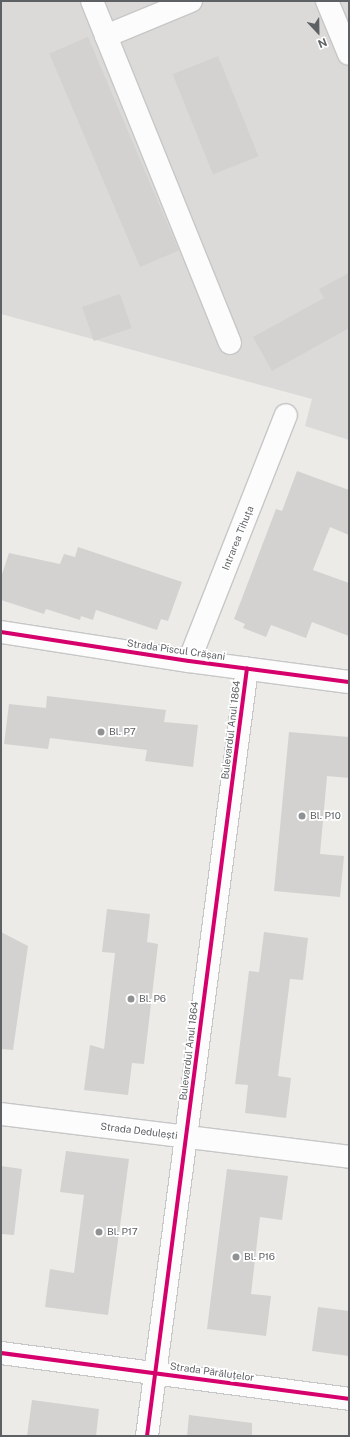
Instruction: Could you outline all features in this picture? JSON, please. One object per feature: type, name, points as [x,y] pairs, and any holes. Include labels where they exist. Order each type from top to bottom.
[{"type":"street","points":[[92,1],[230,343]]},
{"type":"street","points":[[106,36],[191,1]]},
{"type":"street","points":[[327,1],[349,54]]},
{"type":"street","name":"Intrarea Tihuța","points":[[189,661],[286,415]]},
{"type":"street","name":"Strada Piscul Crășani","points":[[1,632],[189,661],[349,682]]},
{"type":"street","name":"Bulevardul Anul 1864","points":[[147,1436],[247,668]]},
{"type":"street","name":"Strada Dedulești","points":[[1,1114],[349,1157]]},
{"type":"street","name":"Strada Părăluțelor","points":[[1,1352],[349,1398]]},
{"type":"shaded area","points":[[1,1],[349,1],[349,440],[305,426],[312,399],[1,314]]},
{"type":"building","points":[[88,37],[179,251],[140,267],[49,53]]},
{"type":"building","points":[[218,56],[258,156],[213,174],[173,74]]},
{"type":"building","points":[[349,273],[349,328],[272,371],[253,337],[324,298],[319,289]]},
{"type":"building","points":[[120,294],[132,328],[94,341],[82,307]]},
{"type":"building","points":[[297,471],[349,490],[349,535],[330,527],[313,570],[349,583],[349,636],[312,622],[306,638],[271,625],[266,637],[243,628],[245,624],[234,619],[276,509],[282,511]]},
{"type":"building","points":[[78,547],[182,582],[168,621],[161,619],[157,630],[96,610],[93,620],[81,616],[80,620],[46,609],[44,614],[1,600],[1,577],[9,553],[60,564],[64,554],[75,557]]},
{"type":"building","name":"Bl. P7","points":[[47,696],[166,710],[164,722],[198,725],[193,767],[145,761],[147,750],[50,738],[48,749],[4,744],[9,704],[46,708]]},
{"type":"building","name":"Bl. P10","points":[[289,732],[349,737],[349,778],[327,776],[320,854],[344,856],[340,897],[274,891]]},
{"type":"building","name":"Bl. P6","points":[[107,909],[150,914],[147,942],[158,944],[144,1064],[132,1063],[128,1095],[84,1090],[90,1045],[104,1049],[115,953],[102,952]]},
{"type":"building","points":[[1,932],[28,946],[13,1050],[1,1049]]},
{"type":"building","points":[[264,932],[308,938],[303,980],[290,979],[278,1076],[291,1078],[286,1118],[245,1113],[248,1085],[235,1084],[249,971],[259,972]]},
{"type":"building","name":"Bl. P17","points":[[66,1151],[129,1159],[108,1315],[45,1307],[50,1269],[74,1273],[84,1195],[60,1192]]},
{"type":"building","points":[[1,1166],[22,1169],[14,1235],[1,1234]]},
{"type":"building","name":"Bl. P16","points":[[227,1169],[288,1176],[282,1220],[260,1217],[251,1294],[271,1296],[266,1336],[207,1329]]},
{"type":"building","points":[[318,1307],[349,1311],[349,1356],[312,1351]]},
{"type":"building","points":[[32,1400],[99,1409],[96,1436],[27,1436]]},
{"type":"building","points":[[189,1415],[252,1423],[252,1436],[187,1436]]},
{"type":"cycle path","points":[[1,632],[189,661],[349,682]]},
{"type":"cycle path","points":[[147,1436],[247,668]]},
{"type":"cycle path","points":[[1,1353],[349,1399]]},
{"type":"place","name":"Bl. P7","points":[[101,732]]},
{"type":"place","name":"Bl. P10","points":[[302,816]]},
{"type":"place","name":"Bl. P6","points":[[131,999]]},
{"type":"place","name":"Bl. P17","points":[[99,1232]]},
{"type":"place","name":"Bl. P16","points":[[236,1257]]}]
